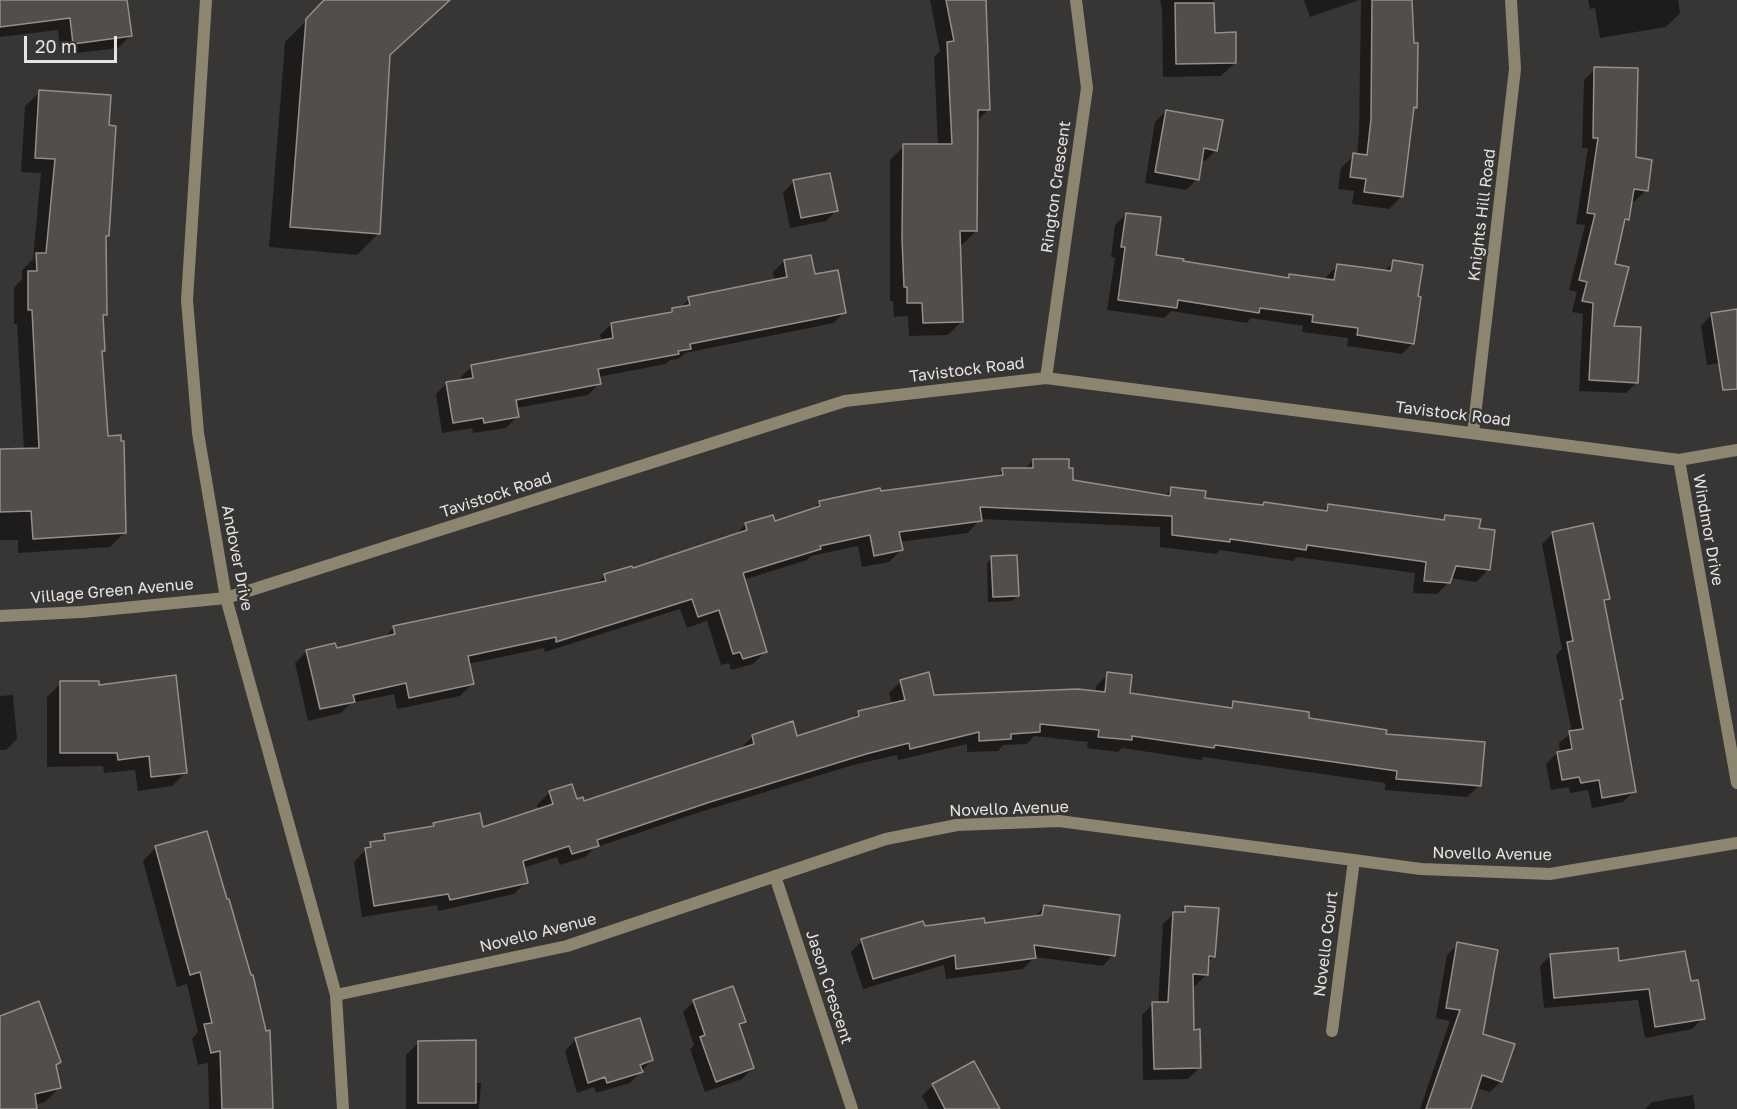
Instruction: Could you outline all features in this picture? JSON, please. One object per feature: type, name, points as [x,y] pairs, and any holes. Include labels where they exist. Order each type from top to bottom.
[{"type":"street","name":"Andover Drive","points":[[206,0],[187,300],[198,433],[226,598],[336,996],[343,1109]]},
{"type":"street","name":"Rington Crescent","points":[[1046,378],[1087,88],[1076,0]]},
{"type":"street","name":"Knights Hill Road","points":[[1473,433],[1515,69],[1511,0]]},
{"type":"street","name":"Tavistock Road","points":[[226,598],[845,401],[1046,378],[1679,460],[1737,450]]},
{"type":"street","name":"Windmor Drive","points":[[1679,460],[1737,783]]},
{"type":"street","name":"Village Green Avenue","points":[[0,616],[82,612],[226,598]]},
{"type":"street","name":"Novello Avenue","points":[[336,996],[567,946],[886,839],[957,825],[1059,821],[1421,869],[1550,874],[1737,843]]},
{"type":"street","name":"Novello Court","points":[[1332,1031],[1354,860]]},
{"type":"street","name":"Jason Crescent","points":[[775,876],[852,1109]]},
{"type":"building","points":[[0,0],[127,0],[132,36],[73,44],[70,18],[0,27]]},
{"type":"building","points":[[324,0],[450,0],[390,55],[380,234],[290,227],[306,19]]},
{"type":"building","points":[[946,0],[986,0],[990,110],[978,110],[977,231],[960,231],[963,322],[923,323],[922,303],[907,303],[907,287],[904,287],[903,144],[952,144],[947,42],[954,41]]},
{"type":"building","points":[[1372,0],[1412,0],[1414,43],[1418,43],[1417,108],[1414,107],[1403,197],[1364,192],[1366,179],[1350,177],[1353,153],[1367,155],[1371,119]]},
{"type":"building","points":[[1175,3],[1214,3],[1215,33],[1236,32],[1236,63],[1176,64]]},
{"type":"building","points":[[1594,67],[1638,68],[1636,157],[1652,160],[1648,191],[1634,189],[1629,220],[1625,219],[1615,264],[1629,267],[1614,326],[1641,327],[1638,383],[1589,380],[1593,303],[1582,301],[1587,282],[1579,280],[1595,214],[1587,213],[1598,138],[1593,138]]},
{"type":"building","points":[[39,90],[111,95],[109,125],[116,126],[109,236],[106,236],[107,315],[103,315],[105,351],[102,351],[108,436],[121,435],[121,441],[124,441],[126,533],[33,539],[31,511],[0,512],[0,449],[39,448],[32,310],[28,310],[28,271],[37,271],[36,253],[46,253],[55,159],[35,158]]},
{"type":"building","points":[[1166,110],[1223,120],[1217,151],[1204,148],[1199,180],[1155,172]]},
{"type":"building","points":[[830,173],[838,211],[801,218],[793,180]]},
{"type":"building","points":[[1126,213],[1161,217],[1156,255],[1184,259],[1183,261],[1289,278],[1289,274],[1334,280],[1337,264],[1391,271],[1393,260],[1423,265],[1414,344],[1357,335],[1358,328],[1312,322],[1313,315],[1260,308],[1259,313],[1178,300],[1177,308],[1118,300],[1125,247],[1121,247]]},
{"type":"building","points":[[811,255],[815,274],[838,270],[846,313],[690,344],[691,349],[678,351],[679,354],[598,369],[601,384],[516,400],[519,417],[484,423],[483,418],[453,423],[446,382],[473,378],[471,365],[613,338],[611,323],[672,312],[672,308],[690,305],[688,297],[787,277],[784,260]]},
{"type":"building","points":[[1737,309],[1737,389],[1723,390],[1711,313]]},
{"type":"building","points":[[1033,459],[1069,459],[1069,468],[1073,468],[1073,480],[1170,496],[1171,487],[1206,491],[1205,498],[1263,505],[1264,502],[1327,511],[1328,504],[1444,520],[1445,515],[1481,519],[1479,528],[1495,530],[1490,570],[1456,566],[1450,583],[1424,581],[1426,562],[1307,545],[1306,550],[1230,539],[1230,542],[1172,535],[1172,516],[980,507],[982,521],[899,532],[903,550],[874,556],[870,535],[820,546],[821,549],[743,573],[767,652],[743,659],[740,652],[733,654],[719,610],[698,617],[692,599],[556,642],[556,637],[468,656],[474,684],[409,698],[406,683],[353,695],[355,702],[320,709],[306,650],[335,643],[337,648],[395,634],[393,626],[606,581],[604,574],[632,566],[633,568],[747,530],[745,523],[773,515],[775,521],[820,506],[819,501],[880,488],[881,491],[1003,475],[1002,468],[1033,468]]},
{"type":"building","points":[[1593,523],[1610,599],[1604,600],[1623,699],[1620,700],[1636,792],[1602,798],[1599,780],[1581,783],[1579,777],[1562,780],[1557,752],[1572,749],[1569,731],[1583,729],[1567,642],[1573,641],[1552,532]]},
{"type":"building","points":[[1017,555],[1019,596],[993,597],[991,556]]},
{"type":"building","points":[[929,672],[934,695],[1078,689],[1105,692],[1107,672],[1132,675],[1130,693],[1232,708],[1233,701],[1309,712],[1309,718],[1387,730],[1386,734],[1485,742],[1481,786],[1396,779],[1397,771],[1215,745],[1214,748],[1132,736],[1132,740],[1098,737],[1099,730],[1040,724],[1040,732],[1011,734],[1011,739],[979,741],[979,732],[910,749],[909,743],[710,802],[597,840],[599,846],[572,854],[569,846],[523,861],[528,883],[450,900],[448,894],[374,906],[365,848],[371,847],[370,842],[385,840],[384,834],[434,826],[433,823],[480,813],[483,827],[553,804],[549,791],[572,784],[577,799],[583,797],[584,801],[754,744],[752,735],[793,721],[797,736],[859,716],[858,711],[905,700],[900,680]]},
{"type":"building","points":[[176,675],[187,773],[151,777],[149,756],[118,760],[117,753],[60,753],[60,681],[99,681],[99,685]]},
{"type":"building","points":[[207,831],[251,975],[253,975],[266,1031],[270,1030],[273,1109],[222,1109],[220,1051],[211,1053],[204,1024],[212,1023],[200,972],[190,975],[155,846]]},
{"type":"building","points":[[1044,905],[1120,915],[1115,956],[1034,945],[1036,958],[956,969],[955,955],[873,979],[861,939],[923,921],[925,926],[984,918],[985,923],[1042,915]]},
{"type":"building","points":[[1185,906],[1219,908],[1215,957],[1209,956],[1208,975],[1193,974],[1194,1030],[1200,1029],[1201,1068],[1154,1069],[1152,1002],[1168,1002],[1173,912],[1185,912]]},
{"type":"building","points":[[1457,942],[1498,950],[1483,1034],[1515,1044],[1502,1082],[1482,1075],[1471,1109],[1426,1109],[1460,1010],[1446,1008]]},
{"type":"building","points":[[1618,948],[1619,961],[1685,951],[1691,981],[1698,980],[1705,1019],[1655,1027],[1649,989],[1554,998],[1550,954]]},
{"type":"building","points":[[733,986],[746,1022],[739,1024],[754,1068],[716,1082],[700,1037],[705,1035],[693,1000]]},
{"type":"building","points":[[39,1001],[61,1062],[56,1065],[61,1088],[35,1094],[37,1109],[0,1109],[0,1016]]},
{"type":"building","points":[[640,1018],[653,1060],[640,1065],[643,1072],[607,1083],[605,1077],[588,1083],[575,1038]]},
{"type":"building","points":[[476,1040],[476,1103],[418,1103],[418,1041]]},
{"type":"building","points":[[974,1061],[1000,1109],[945,1109],[932,1084]]}]
